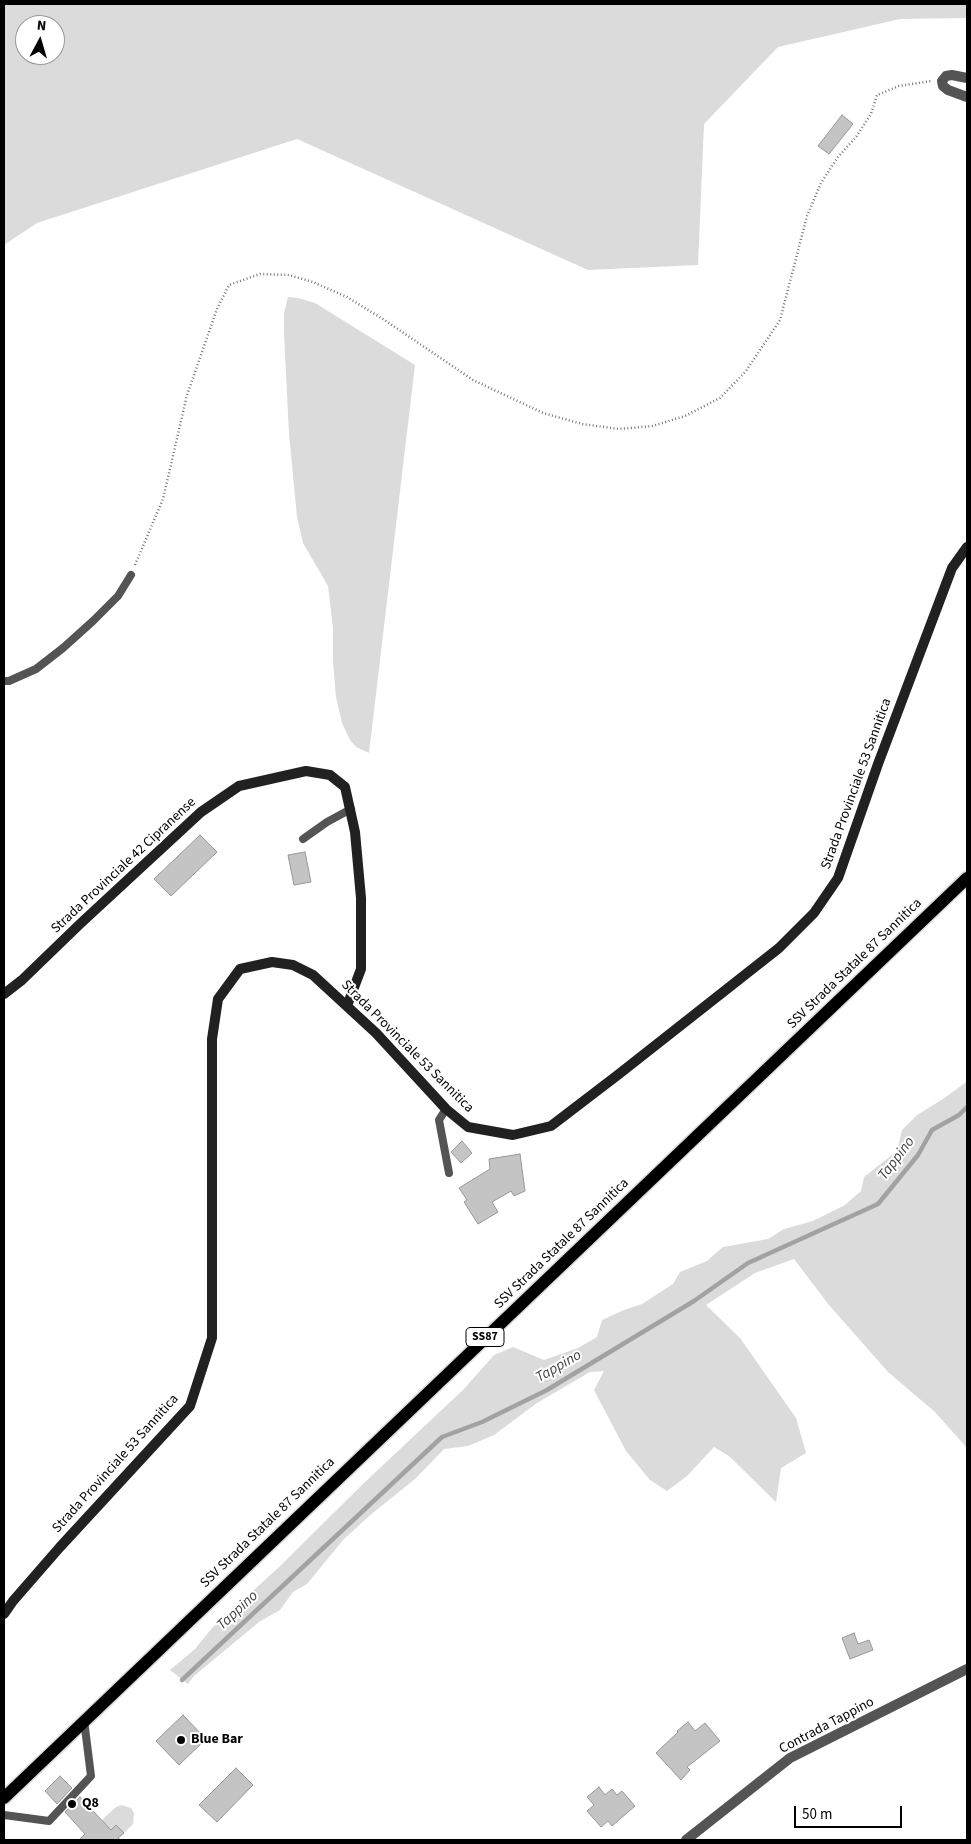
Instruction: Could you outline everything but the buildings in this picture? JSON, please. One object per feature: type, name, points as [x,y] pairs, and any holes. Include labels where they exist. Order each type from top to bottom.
[{"type":"main road","name":"SSV Strada Statale 87 Sannitica","points":[[4,1798],[967,878]]},
{"type":"street","points":[[967,78],[952,74],[946,76],[942,81],[943,86],[948,90],[967,96]]},
{"type":"street","name":"Strada Provinciale 53 Sannitica","points":[[4,1614],[60,1547],[190,1406],[212,1338],[212,1039],[218,999],[240,969],[272,962],[293,965],[314,975],[376,1033],[446,1109],[468,1127],[513,1135],[551,1126],[779,948],[814,912],[838,878],[878,764],[952,568],[967,547]]},
{"type":"street","name":"Strada Provinciale 42 Cipranense","points":[[4,994],[22,980],[201,812],[239,786],[306,771],[330,775],[345,788],[351,809],[361,898],[361,969],[347,1006]]},
{"type":"street","name":"Contrada Tappino","points":[[686,1840],[790,1758],[967,1669]]},
{"type":"lane","points":[[4,681],[9,681],[36,669],[63,648],[94,621],[118,596],[131,575]]},
{"type":"lane","points":[[303,839],[326,822],[351,809]]},
{"type":"lane","points":[[446,1109],[440,1120],[448,1173]]},
{"type":"lane","points":[[4,1815],[49,1821],[92,1776],[84,1720]]},
{"type":"path","points":[[131,575],[163,499],[188,395],[217,309],[229,286],[260,274],[289,275],[313,282],[348,297],[473,380],[543,413],[582,424],[619,429],[653,426],[685,416],[720,398],[746,370],[755,357],[780,320],[808,216],[821,183],[838,157],[856,138],[871,114],[877,95],[899,86],[925,81],[942,81]]},
{"type":"shaded area","points":[[4,4],[967,4],[967,18],[900,19],[778,47],[704,124],[698,265],[588,270],[297,139],[37,223],[4,245]]},
{"type":"shaded area","points":[[288,297],[315,303],[415,365],[369,753],[356,747],[350,740],[342,723],[336,697],[333,628],[328,586],[303,543],[297,517],[289,434],[284,333],[284,313]]},
{"type":"shaded area","points":[[967,1079],[967,1448],[935,1412],[888,1372],[829,1305],[794,1259],[755,1273],[706,1305],[740,1338],[796,1418],[806,1453],[781,1468],[776,1502],[729,1456],[714,1447],[687,1476],[667,1491],[650,1480],[626,1451],[594,1390],[604,1371],[590,1372],[537,1403],[494,1435],[468,1446],[444,1449],[415,1479],[369,1516],[343,1540],[307,1584],[293,1592],[280,1610],[259,1622],[194,1676],[188,1684],[170,1670],[195,1649],[212,1628],[278,1568],[365,1482],[464,1389],[494,1355],[513,1347],[544,1360],[578,1348],[597,1337],[602,1320],[642,1304],[673,1284],[680,1272],[707,1261],[723,1247],[768,1239],[784,1229],[813,1221],[845,1205],[861,1191],[864,1177],[897,1151],[902,1130],[917,1115],[943,1099],[965,1083]]},
{"type":"shaded area","points":[[121,1805],[131,1808],[134,1813],[133,1824],[124,1833],[116,1825],[101,1839],[92,1829],[116,1807]]},
{"type":"waterway","name":"Tappino","points":[[182,1680],[442,1437],[482,1422],[547,1390],[694,1301],[748,1263],[878,1204],[918,1155],[932,1130],[959,1115],[967,1107]]},
{"type":"place","name":"Blue Bar","points":[[181,1740]]},
{"type":"place","name":"Q8","points":[[72,1804]]}]
